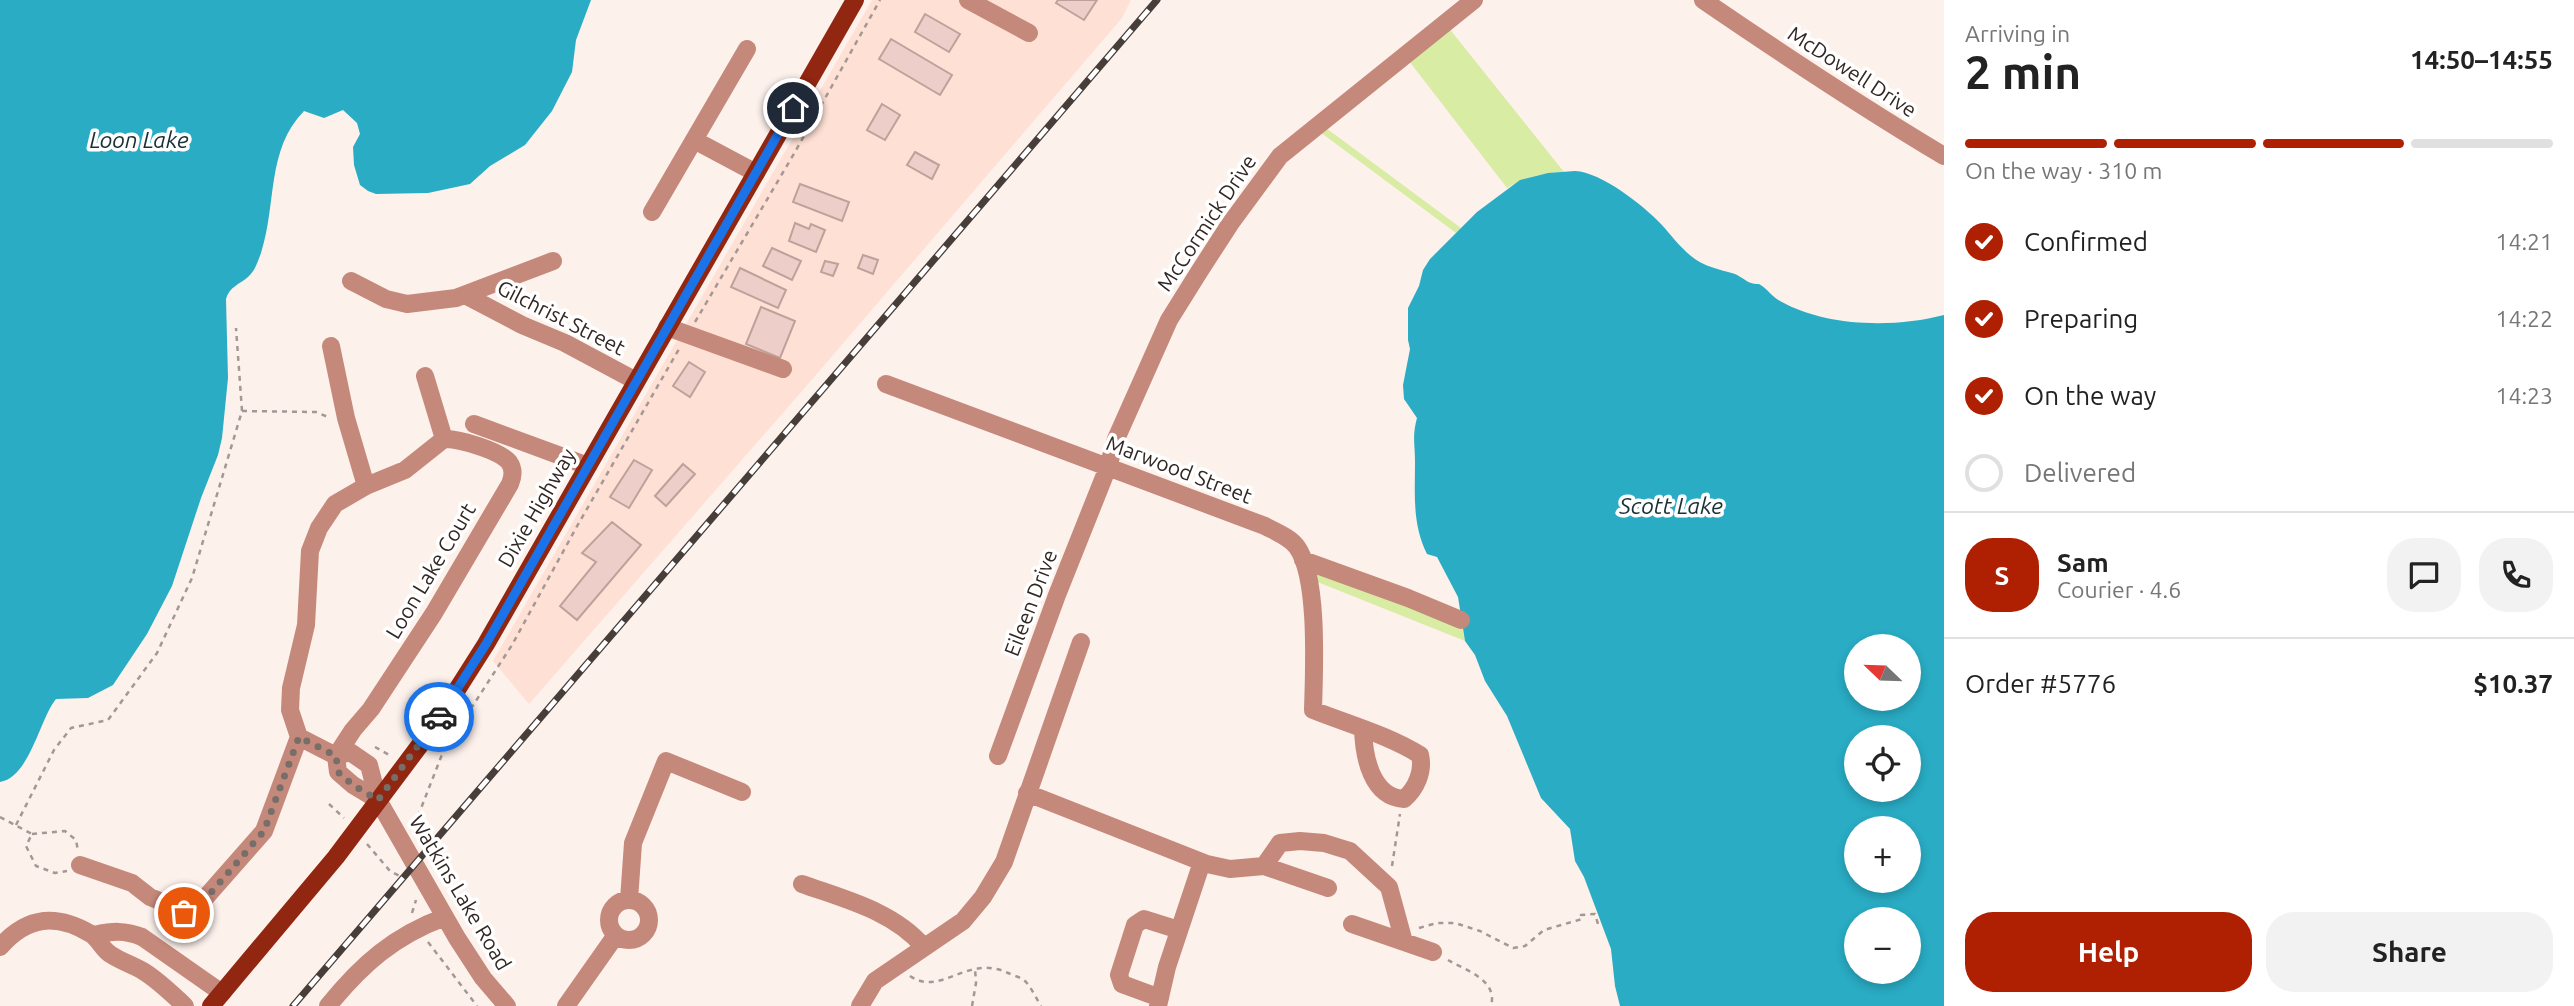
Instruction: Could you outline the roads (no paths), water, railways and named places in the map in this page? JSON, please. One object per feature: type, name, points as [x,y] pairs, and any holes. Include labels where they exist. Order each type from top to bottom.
[{"type":"main road","name":"Dixie Highway","points":[[217,1000],[336,857],[432,729],[486,644],[855,0]]},
{"type":"street","points":[[968,0],[1029,33]]},
{"type":"street","name":"McCormick Drive","points":[[1108,467],[1116,439],[1169,320],[1230,224],[1280,156],[1474,0]]},
{"type":"street","name":"McDowell Drive","points":[[1703,0],[1783,55],[1944,156]]},
{"type":"street","points":[[652,212],[696,141],[747,49]]},
{"type":"street","points":[[696,141],[756,173]]},
{"type":"street","points":[[351,281],[386,299],[407,304],[465,295],[554,261]]},
{"type":"street","name":"Gilchrist Street","points":[[465,295],[565,343],[636,382]]},
{"type":"street","points":[[667,327],[783,369]]},
{"type":"street","points":[[331,346],[348,424],[366,486]]},
{"type":"street","points":[[80,865],[132,883],[150,897],[191,914],[264,831],[299,737],[290,710],[291,688],[306,625],[310,551],[319,528],[335,504],[366,486],[405,470],[444,439],[425,376]]},
{"type":"street","name":"Marwood Street","points":[[886,384],[1265,526],[1284,536],[1297,547],[1310,590],[1314,634],[1313,710],[1363,730]]},
{"type":"street","points":[[474,424],[588,466]]},
{"type":"street","name":"Loon Lake Court","points":[[336,756],[371,709],[434,613],[513,476],[509,461],[502,457],[468,443],[444,439]]},
{"type":"street","name":"Eileen Drive","points":[[998,756],[1057,595],[1108,467]]},
{"type":"street","points":[[1303,560],[1461,620]]},
{"type":"street","points":[[860,1006],[875,981],[963,920],[983,897],[1004,862],[1081,642]]},
{"type":"street","points":[[1363,730],[1408,747],[1420,755],[1421,771],[1412,792],[1404,799],[1382,790],[1374,781],[1363,744],[1363,730]]},
{"type":"street","name":"Watkins Lake Road","points":[[299,737],[336,756],[350,752],[369,765],[378,800],[445,917],[483,978],[508,1006]]},
{"type":"street","name":"Watkins Lake Road","points":[[336,756],[338,772],[378,800]]},
{"type":"street","points":[[629,900],[633,843],[666,761],[742,792]]},
{"type":"street","points":[[1027,793],[1202,862],[1230,869],[1264,866],[1328,888]]},
{"type":"street","points":[[1264,866],[1280,844],[1300,841],[1324,843],[1350,851],[1389,887],[1403,938]]},
{"type":"street","points":[[1179,930],[1144,919],[1135,925],[1119,975],[1122,984],[1159,1002],[1202,862]]},
{"type":"street","points":[[802,884],[891,918],[913,933],[923,946]]},
{"type":"street","points":[[629,900],[636,901],[646,909],[649,921],[639,937],[627,940],[616,935],[609,923],[609,916],[616,905],[629,900]]},
{"type":"street","points":[[328,1006],[372,958],[414,922],[445,917]]},
{"type":"street","points":[[0,947],[11,934],[27,924],[41,920],[57,922],[94,936],[107,952],[144,972],[185,1006]]},
{"type":"street","points":[[1352,924],[1403,938],[1433,952]]},
{"type":"street","points":[[94,936],[116,930],[142,937],[217,1000]]},
{"type":"street","points":[[566,1006],[616,935]]},
{"type":"water","name":"Loon Lake","points":[[0,0],[591,0],[576,40],[572,72],[552,111],[525,145],[490,166],[470,184],[428,193],[376,194],[360,185],[354,165],[353,147],[360,134],[357,123],[343,110],[324,118],[304,111],[292,126],[278,160],[266,234],[259,259],[250,275],[227,295],[228,378],[222,438],[172,586],[147,634],[113,685],[88,698],[56,699],[27,759],[10,778],[0,782]]},
{"type":"water","name":"Scott Lake","points":[[1575,171],[1597,177],[1644,208],[1696,260],[1759,284],[1777,299],[1798,310],[1860,323],[1904,322],[1944,315],[1944,1006],[1620,1006],[1611,949],[1584,877],[1575,861],[1570,829],[1541,798],[1507,716],[1465,641],[1458,597],[1437,557],[1427,554],[1417,520],[1414,435],[1417,418],[1404,399],[1403,385],[1410,349],[1408,308],[1430,259],[1477,212],[1520,180],[1548,173]]},
{"type":"railway","points":[[293,1006],[1157,0]]}]
